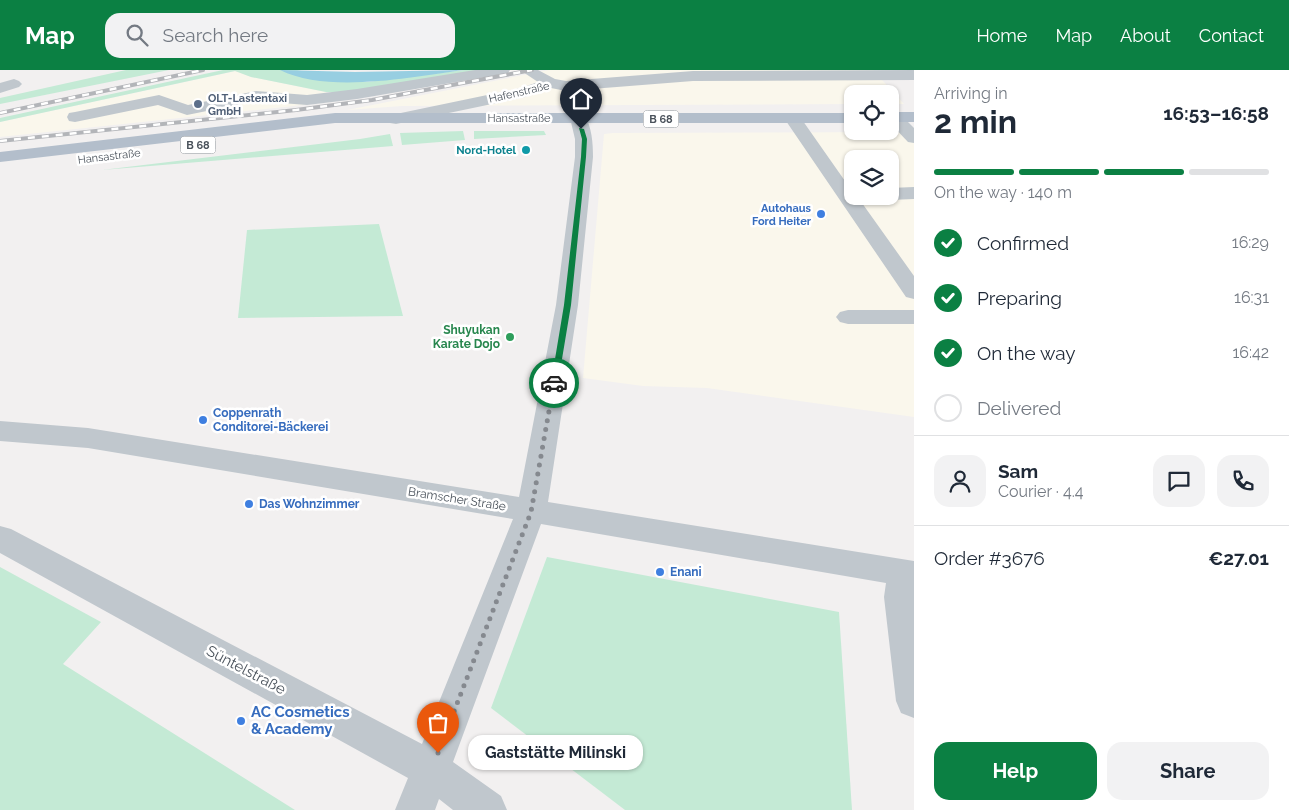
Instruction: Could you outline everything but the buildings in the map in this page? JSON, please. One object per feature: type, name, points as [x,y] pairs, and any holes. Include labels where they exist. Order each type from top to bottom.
[{"type":"main road","points":[[899,117],[914,117]]},
{"type":"main road","name":"Hansastraße","points":[[0,157],[335,118],[844,118]]},
{"type":"main road","name":"Hansastraße","points":[[0,168],[340,129],[396,119]]},
{"type":"street","points":[[75,117],[159,100],[186,110],[256,96],[307,100],[357,94],[502,70]]},
{"type":"street","points":[[527,70],[550,83]]},
{"type":"street","points":[[568,75],[593,70]]},
{"type":"street","name":"Hafenstraße","points":[[396,119],[525,92],[550,83],[578,86],[668,77],[759,72],[890,72],[914,75]]},
{"type":"street","points":[[415,810],[531,512],[567,305],[584,157],[584,139],[578,118]]},
{"type":"street","points":[[792,118],[844,187]]},
{"type":"street","points":[[899,124],[914,138]]},
{"type":"street","points":[[899,194],[914,193]]},
{"type":"street","points":[[856,205],[914,292]]},
{"type":"street","points":[[848,317],[914,318]]},
{"type":"street","name":"Bramscher Straße","points":[[0,431],[88,438],[909,573]]},
{"type":"street","name":"Süntelstraße","points":[[0,538],[431,770],[487,810]]},
{"type":"street","points":[[909,573],[900,597],[914,701]]},
{"type":"shaded area","points":[[549,70],[873,70],[887,85],[844,85],[844,104],[402,106],[347,110]]},
{"type":"shaded area","name":"OLT-Lastentaxi GmbH","points":[[236,71],[251,77],[326,92],[331,102],[0,137],[0,122]]},
{"type":"shaded area","points":[[844,132],[844,140],[899,140],[899,132],[914,132],[914,417],[707,388],[643,386],[583,378],[604,134]]},
{"type":"green space","points":[[126,70],[169,70],[0,104],[0,98]]},
{"type":"green space","points":[[223,70],[297,70],[344,82],[367,82],[464,70],[488,70],[355,92],[326,92],[251,77],[235,71],[0,122],[0,118]]},
{"type":"green space","points":[[463,131],[465,140],[402,145],[400,133]]},
{"type":"green space","points":[[474,131],[544,131],[546,135],[474,139]]},
{"type":"green space","points":[[390,134],[393,146],[102,170],[360,139]]},
{"type":"green space","points":[[379,224],[403,316],[238,318],[247,230]]},
{"type":"green space","points":[[547,557],[839,612],[852,810],[625,810],[491,708]]},
{"type":"green space","points":[[0,567],[101,622],[63,664],[295,810],[0,810]]},
{"type":"water","points":[[280,70],[355,72],[464,70],[370,82],[346,82],[322,81],[300,77]]},
{"type":"railway","points":[[0,113],[203,70]]},
{"type":"railway","points":[[0,141],[296,110],[372,100],[532,70]]},
{"type":"way so far","points":[[438,753],[531,512],[554,383]]},
{"type":"place","name":"OLT-Lastentaxi GmbH","points":[[198,104]]},
{"type":"place","name":"Nord-Hotel","points":[[526,150]]},
{"type":"place","name":"Autohaus Ford Heiter","points":[[821,214]]},
{"type":"place","name":"Shuyukan Karate Dojo","points":[[510,337]]},
{"type":"place","name":"Coppenrath Conditorei-Bäckerei","points":[[203,420]]},
{"type":"place","name":"Das Wohnzimmer","points":[[249,504]]},
{"type":"place","name":"Enani","points":[[660,572]]},
{"type":"place","name":"AC Cosmetics & Academy","points":[[241,721]]},
{"type":"place","name":"Gaststätte Milinski","points":[[438,753]]},
{"type":"route","points":[[554,383],[567,305],[584,157],[584,139],[581,129]]}]
